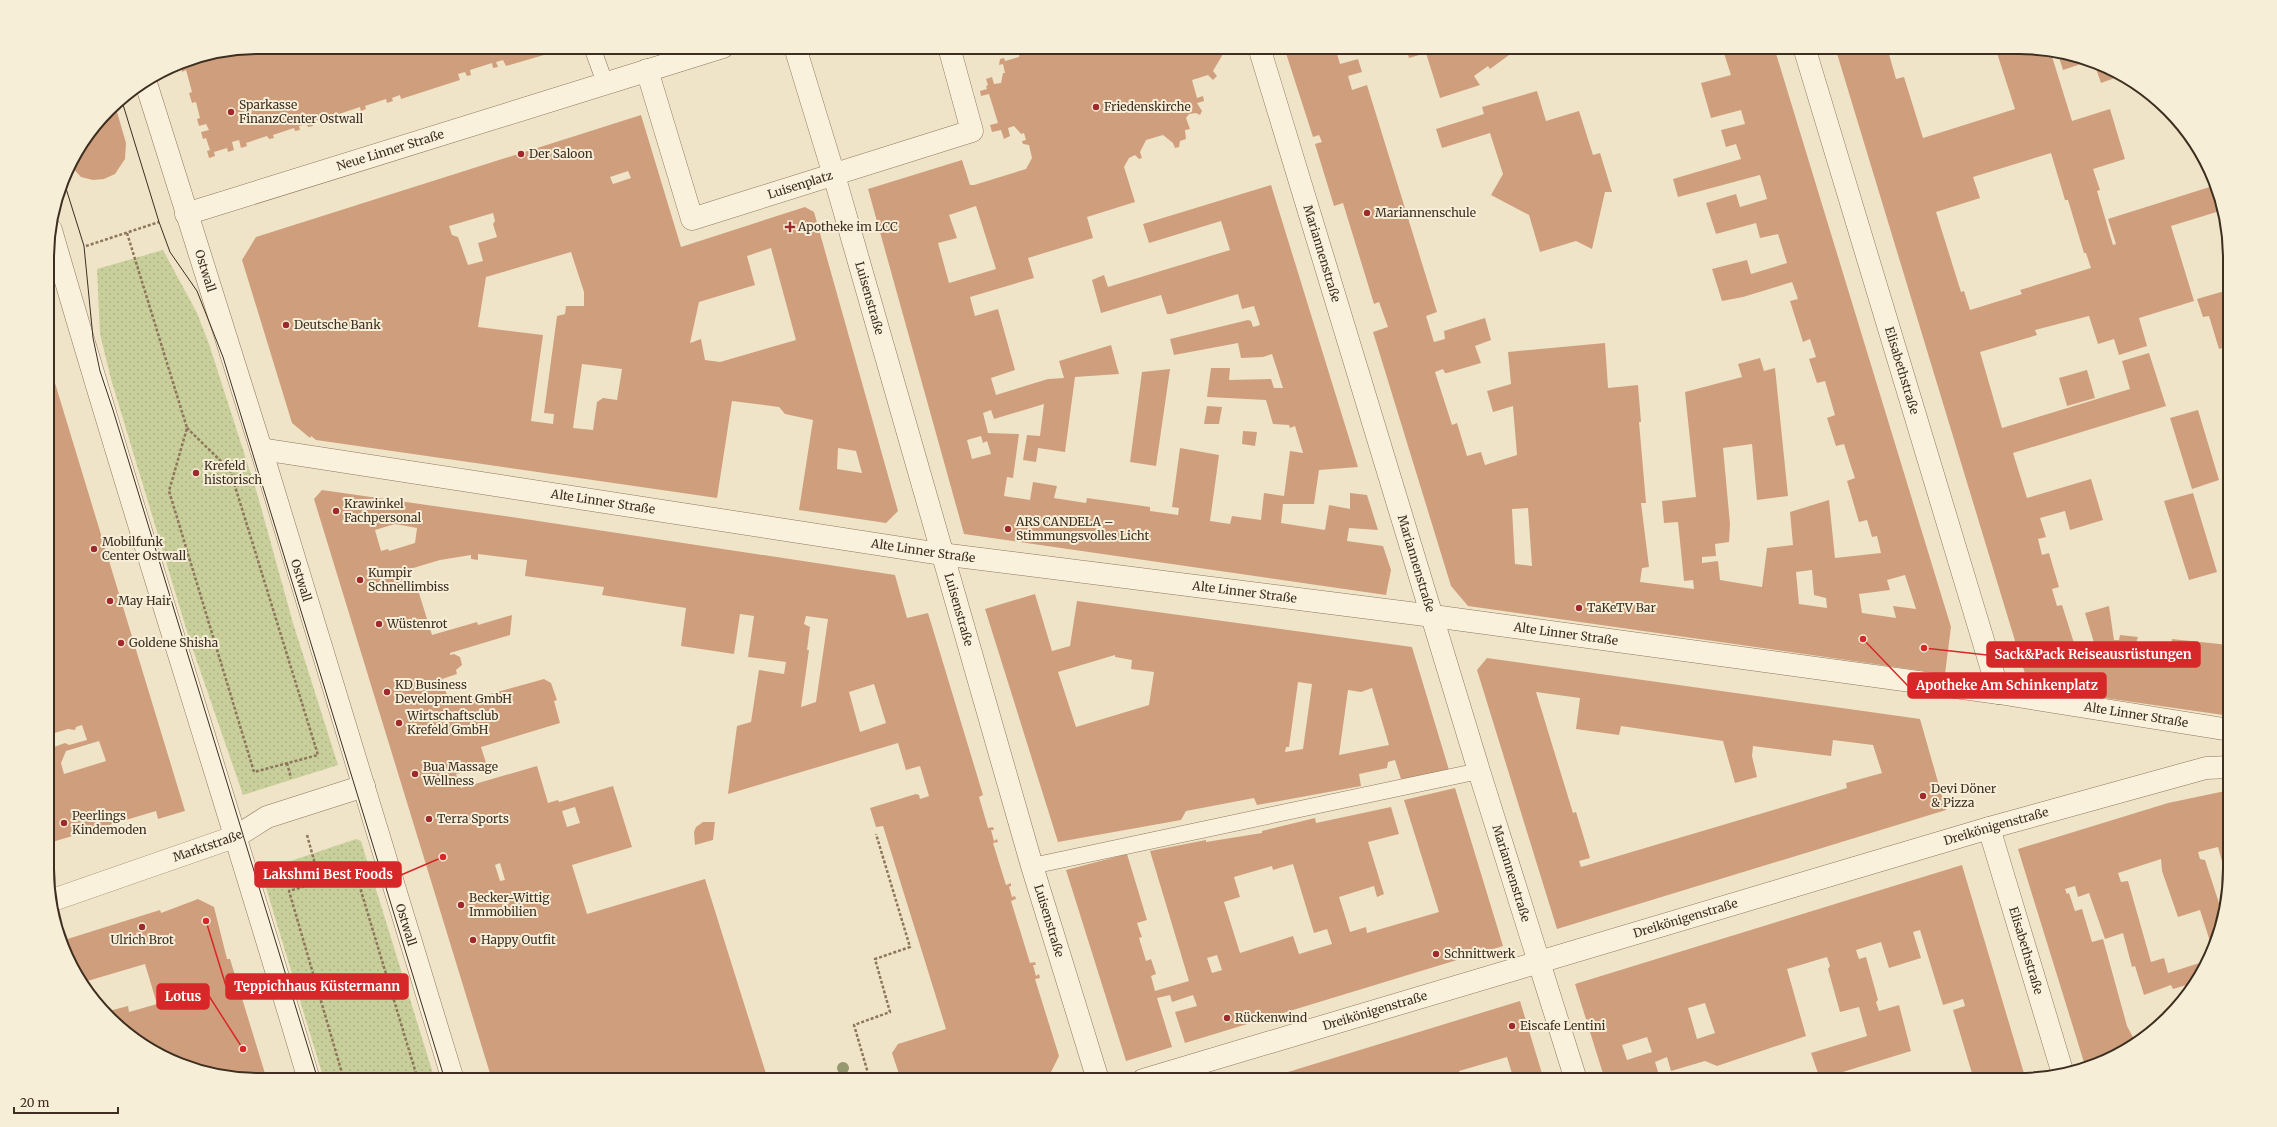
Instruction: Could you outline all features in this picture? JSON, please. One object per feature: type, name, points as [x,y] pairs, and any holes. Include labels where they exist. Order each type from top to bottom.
[{"type":"street","name":"Neue Linner Straße","points":[[186,214],[700,54]]},
{"type":"street","name":"Luisenstraße","points":[[797,54],[834,176],[941,554],[1032,866],[1096,1073]]},
{"type":"street","name":"Luisenplatz","points":[[647,70],[692,219],[834,176],[972,131],[951,54]]},
{"type":"street","name":"Mariannenstraße","points":[[1261,54],[1479,771],[1540,961],[1574,1073]]},
{"type":"street","name":"Elisabethstraße","points":[[1806,54],[2000,694]]},
{"type":"street","name":"Ostwall","points":[[147,87],[261,450],[451,1073]]},
{"type":"street","points":[[54,242],[110,430],[237,836],[308,1073]]},
{"type":"street","name":"Alte Linner Straße","points":[[261,450],[941,554],[1433,616],[2000,694],[2223,729]]},
{"type":"street","name":"Dreikönigenstraße","points":[[1166,1073],[1989,828],[2206,768],[2223,767]]},
{"type":"street","name":"Marktstraße","points":[[56,899],[237,836],[267,817],[364,786]]},
{"type":"street","name":"Elisabethstraße","points":[[1989,828],[2061,1068]]},
{"type":"lane","points":[[595,54],[605,83]]},
{"type":"lane","points":[[1032,866],[1479,771]]},
{"type":"path","points":[[58,255],[186,214]]},
{"type":"path","points":[[127,233],[187,428],[230,470],[318,755],[254,772],[170,491],[187,428]]},
{"type":"path","points":[[868,1073],[854,1025],[890,1012],[875,959],[910,947],[876,834]]},
{"type":"path","points":[[342,1073],[289,891],[355,871],[416,1073]]},
{"type":"green space","points":[[163,250],[197,313],[209,344],[257,493],[293,623],[338,765],[243,795],[189,638],[111,379],[100,334],[97,269]]},
{"type":"green space","points":[[356,839],[361,841],[433,1073],[322,1073],[261,871]]},
{"type":"building","points":[[244,54],[547,54],[506,66],[503,60],[496,62],[498,67],[493,68],[492,63],[470,70],[471,75],[467,76],[465,72],[458,74],[460,80],[401,99],[400,95],[392,98],[393,101],[387,103],[386,99],[365,106],[366,109],[361,111],[360,107],[339,114],[340,117],[335,119],[334,115],[312,122],[313,126],[308,127],[307,124],[299,126],[300,130],[295,131],[294,128],[273,135],[274,138],[269,139],[267,136],[246,143],[247,146],[241,148],[239,140],[232,142],[234,150],[228,152],[227,148],[214,152],[215,156],[209,158],[207,151],[210,150],[206,138],[203,139],[201,132],[209,130],[206,124],[199,126],[197,119],[200,118],[196,102],[192,103],[189,93],[192,92],[186,70],[182,72],[182,69],[205,61]]},
{"type":"building","points":[[1020,54],[1223,54],[1213,71],[1217,76],[1213,80],[1208,75],[1192,80],[1197,98],[1203,96],[1204,101],[1197,103],[1202,111],[1200,115],[1196,113],[1189,114],[1186,118],[1190,129],[1185,130],[1186,139],[1180,141],[1179,147],[1175,148],[1173,143],[1163,135],[1146,140],[1140,152],[1142,158],[1139,159],[1135,155],[1129,158],[1124,167],[1135,202],[1087,217],[1093,238],[1028,258],[1034,278],[970,297],[975,316],[998,309],[1015,370],[991,378],[996,395],[1048,379],[1064,378],[1059,361],[1111,345],[1119,374],[1075,377],[1065,452],[1038,448],[1036,462],[1023,460],[1027,435],[1040,436],[1044,404],[994,419],[991,410],[983,413],[988,433],[1019,434],[1013,478],[1007,477],[1004,496],[1030,500],[1033,482],[1057,486],[1054,498],[1086,503],[1087,498],[1150,507],[1150,511],[1178,515],[1179,508],[1172,507],[1180,448],[1219,455],[1210,521],[1230,524],[1232,516],[1261,520],[1264,493],[1284,496],[1290,451],[1303,453],[1295,426],[1290,428],[1289,425],[1273,424],[1266,400],[1207,397],[1211,368],[1230,368],[1229,380],[1271,379],[1274,388],[1283,388],[1272,354],[1263,357],[1241,358],[1238,343],[1174,355],[1170,339],[1248,320],[1251,321],[1253,327],[1260,325],[1254,306],[1242,309],[1238,294],[1167,314],[1161,295],[1101,313],[1092,280],[1104,275],[1108,287],[1230,250],[1221,221],[1149,243],[1143,224],[1271,185],[1358,467],[1319,470],[1314,504],[1283,504],[1281,523],[1325,530],[1329,505],[1350,509],[1350,493],[1367,495],[1378,530],[1349,528],[1347,541],[1383,546],[1391,570],[1386,595],[964,534],[868,189],[962,160],[970,185],[1026,169],[1032,158],[1029,145],[1023,144],[1022,141],[1026,140],[1024,133],[1021,134],[1014,126],[1008,128],[1010,136],[1004,139],[1001,130],[992,132],[990,125],[998,123],[989,94],[981,96],[980,91],[987,89],[986,86],[988,85],[986,79],[992,77],[994,84],[1001,83],[1003,73],[1005,73],[1003,64],[999,65],[1000,59],[1004,58],[1005,61],[1019,57]],"holes":[[[976,206],[996,269],[949,283],[938,243],[957,238],[949,215]],[[981,436],[983,443],[987,441],[991,454],[972,459],[967,440]]]},
{"type":"building","points":[[1286,54],[1337,54],[1340,64],[1358,59],[1362,72],[1348,76],[1352,90],[1367,85],[1437,312],[1426,316],[1434,342],[1445,339],[1444,331],[1485,318],[1491,340],[1475,346],[1481,363],[1447,373],[1445,373],[1443,369],[1435,372],[1452,425],[1457,423],[1467,456],[1481,452],[1485,465],[1517,455],[1513,406],[1493,412],[1487,391],[1511,384],[1508,352],[1605,343],[1608,388],[1638,385],[1641,422],[1639,422],[1646,503],[1641,503],[1649,567],[1642,568],[1640,582],[1694,589],[1693,580],[1684,581],[1678,522],[1664,523],[1662,501],[1696,497],[1685,392],[1742,377],[1738,364],[1760,358],[1764,371],[1775,368],[1788,496],[1757,500],[1752,444],[1723,448],[1730,524],[1729,542],[1715,544],[1716,556],[1702,557],[1702,563],[1718,561],[1720,580],[1762,587],[1767,548],[1793,545],[1790,512],[1829,500],[1835,558],[1881,553],[1877,536],[1872,537],[1867,520],[1859,522],[1847,481],[1855,478],[1844,444],[1836,446],[1827,418],[1835,415],[1825,381],[1817,383],[1809,359],[1816,357],[1810,339],[1803,342],[1790,301],[1798,299],[1792,282],[1743,297],[1722,301],[1712,269],[1747,260],[1751,274],[1787,263],[1778,234],[1760,238],[1756,223],[1716,234],[1706,203],[1736,194],[1740,207],[1767,199],[1760,175],[1678,197],[1673,179],[1741,159],[1736,144],[1726,147],[1721,130],[1745,124],[1741,110],[1711,118],[1701,83],[1731,75],[1724,54],[1776,54],[1951,627],[1945,674],[1468,606],[1451,586],[1373,332],[1388,327],[1379,302],[1374,304],[1343,203],[1334,206],[1315,144],[1322,142],[1319,135],[1313,137]],"holes":[[[1528,508],[1532,566],[1515,564],[1512,509]],[[1812,570],[1814,595],[1826,598],[1827,608],[1799,604],[1796,572]],[[1905,575],[1916,609],[1893,606],[1896,618],[1862,613],[1859,594],[1890,590],[1887,580]]]},
{"type":"building","points":[[1408,54],[1423,54],[1409,58]]},
{"type":"building","points":[[1426,54],[1510,54],[1490,69],[1488,66],[1474,76],[1480,85],[1440,98]]},
{"type":"building","points":[[1837,54],[1889,54],[1896,79],[1904,77],[1923,138],[2015,109],[1997,54],[2033,54],[2052,57],[2072,121],[2110,109],[2125,159],[2093,169],[2100,190],[2097,191],[2113,245],[2116,244],[2108,219],[2210,187],[2218,212],[2171,226],[2194,301],[2139,318],[2147,346],[2119,355],[2114,339],[2098,344],[2089,316],[2035,330],[2037,335],[1980,352],[2002,428],[2130,389],[2122,361],[2149,353],[2166,406],[2013,453],[2027,498],[2091,479],[2103,520],[2070,530],[2065,511],[2040,518],[2046,537],[2038,539],[2042,555],[2049,553],[2059,587],[2052,589],[2057,606],[2062,605],[2074,643],[2095,646],[2085,613],[2109,606],[2114,640],[2119,640],[2120,635],[2138,637],[2136,643],[2148,644],[2147,654],[2170,657],[2172,639],[2223,644],[2223,715],[2029,687]],"holes":[[[2051,153],[2065,200],[2068,200],[2084,253],[2086,253],[2091,268],[2020,290],[2022,294],[1970,310],[1964,291],[1961,292],[1936,212],[1980,198],[1973,177]]]},
{"type":"building","points":[[2059,58],[2081,64],[2063,70]]},
{"type":"building","points":[[2096,70],[2115,78],[2101,83]]},
{"type":"building","points":[[1537,91],[1546,121],[1579,111],[1593,155],[1600,153],[1612,192],[1605,192],[1592,249],[1576,241],[1540,252],[1529,215],[1491,195],[1503,174],[1490,133],[1442,148],[1436,129],[1484,114],[1482,107]]},
{"type":"building","points":[[117,111],[126,143],[125,159],[115,174],[104,179],[93,180],[81,177],[74,170],[81,156],[96,134]]},
{"type":"building","points":[[641,115],[681,247],[805,207],[814,212],[898,511],[886,523],[799,510],[813,420],[785,414],[779,407],[732,401],[717,498],[316,440],[311,436],[310,438],[292,423],[242,260],[256,237]],"holes":[[[628,171],[631,178],[613,184],[610,177]],[[493,213],[495,221],[493,224],[497,237],[478,243],[483,261],[468,265],[458,237],[452,235],[449,226]],[[771,248],[796,340],[720,362],[705,360],[701,339],[690,343],[699,302],[755,285],[747,256]],[[571,252],[584,292],[584,306],[566,306],[565,314],[557,316],[544,413],[554,414],[553,424],[531,421],[543,335],[478,327],[486,277]],[[582,364],[622,369],[617,400],[603,398],[597,402],[593,430],[573,428]],[[838,448],[856,451],[862,473],[837,469]]]},
{"type":"building","points":[[2223,291],[2223,348],[2219,349],[2209,316],[2203,317],[2197,299]]},
{"type":"building","points":[[1170,369],[1156,466],[1130,462],[1142,372]]},
{"type":"building","points":[[2087,370],[2095,398],[2067,406],[2059,378]]},
{"type":"building","points":[[54,380],[185,811],[158,819],[156,811],[54,842],[54,747],[65,743],[69,745],[87,740],[82,725],[76,727],[75,730],[68,729],[54,733]],"holes":[[[99,741],[106,761],[64,774],[61,763],[66,751]]]},
{"type":"building","points":[[1207,406],[1222,407],[1219,424],[1204,424]]},
{"type":"building","points":[[2198,410],[2219,480],[2192,489],[2170,418]]},
{"type":"building","points":[[1243,431],[1257,432],[1255,446],[1242,444]]},
{"type":"building","points":[[322,490],[895,575],[907,618],[928,613],[983,795],[979,797],[988,828],[993,827],[994,830],[991,830],[994,841],[997,839],[998,842],[993,843],[1006,885],[1011,883],[1011,886],[1009,887],[1012,897],[1015,896],[1016,899],[1011,901],[1030,963],[1035,962],[1036,965],[1033,965],[1036,976],[1039,974],[1040,978],[1035,979],[1059,1056],[1050,1073],[899,1073],[892,1053],[898,1044],[946,1029],[883,826],[876,827],[870,808],[916,794],[919,795],[920,799],[929,796],[920,766],[906,770],[898,743],[728,794],[737,726],[751,722],[759,670],[784,674],[786,662],[748,657],[754,616],[740,614],[734,654],[681,646],[686,608],[602,595],[604,587],[525,576],[527,560],[478,554],[478,560],[471,559],[471,555],[440,560],[400,572],[407,593],[418,590],[432,635],[477,622],[478,625],[512,615],[510,635],[450,653],[450,655],[454,654],[460,657],[462,665],[456,670],[457,674],[442,679],[450,705],[544,679],[551,683],[557,700],[554,701],[560,723],[481,747],[487,766],[456,774],[461,788],[537,766],[548,803],[558,800],[559,802],[613,786],[632,847],[572,865],[587,914],[705,879],[766,1073],[490,1073],[314,499]],"holes":[[[395,524],[417,528],[415,543],[389,551],[388,549],[381,551],[375,530]],[[806,616],[828,619],[816,702],[801,707],[809,650],[807,650],[810,627],[804,624]],[[874,684],[886,723],[860,732],[849,692]],[[575,807],[580,823],[567,827],[562,811]],[[500,863],[505,880],[500,881],[495,865]]]},
{"type":"building","points":[[2193,493],[2217,572],[2189,580],[2164,501]]},
{"type":"building","points":[[1035,594],[1052,651],[1070,646],[1077,601],[1412,647],[1449,770],[1401,779],[1395,760],[1388,762],[1387,768],[1359,774],[1361,786],[1257,805],[1254,798],[1186,811],[1181,820],[1058,842],[985,609]],"holes":[[[1115,655],[1115,657],[1132,660],[1131,669],[1154,672],[1149,705],[1076,727],[1058,672]],[[1298,682],[1312,684],[1303,749],[1285,752],[1286,747],[1289,747]],[[1372,688],[1389,745],[1339,755],[1348,690],[1361,692]]]},
{"type":"building","points":[[1487,658],[1920,719],[1946,810],[1557,929],[1477,670]],"holes":[[[1536,692],[1580,698],[1576,729],[1619,735],[1621,726],[1723,741],[1735,783],[1757,777],[1752,756],[1753,746],[1831,756],[1833,740],[1873,745],[1882,773],[1846,783],[1847,788],[1581,867],[1579,861],[1590,858],[1576,812],[1573,813]]]},
{"type":"building","points":[[1455,788],[1503,946],[1185,1043],[1175,1012],[1197,1006],[1193,995],[1172,1002],[1170,995],[1157,998],[1172,1047],[1126,1061],[1066,870],[1127,854],[1147,920],[1137,923],[1142,937],[1139,938],[1146,961],[1151,959],[1156,974],[1151,976],[1155,991],[1189,981],[1150,851],[1206,840],[1206,842],[1262,833],[1262,831],[1315,818],[1316,823],[1391,807],[1399,834],[1368,842],[1384,894],[1377,897],[1374,886],[1339,897],[1350,932],[1366,927],[1367,933],[1439,912],[1404,800]],"holes":[[[1293,864],[1314,933],[1327,929],[1332,944],[1299,954],[1293,936],[1240,953],[1224,902],[1240,897],[1234,877],[1272,866],[1273,870]],[[1217,955],[1222,970],[1212,973],[1207,958]]]},
{"type":"building","points":[[2223,791],[2223,865],[2218,847],[2198,852],[2200,859],[2205,860],[2220,903],[2212,935],[2210,941],[2200,910],[2178,917],[2162,871],[2161,859],[2118,873],[2121,882],[2128,881],[2151,962],[2164,958],[2168,973],[2200,963],[2187,985],[2173,989],[2171,985],[2144,995],[2135,966],[2132,967],[2123,933],[2105,939],[2089,893],[2078,897],[2075,886],[2065,889],[2067,894],[2069,893],[2075,911],[2082,909],[2092,942],[2103,939],[2127,1026],[2133,1038],[2109,1052],[2084,1062],[2018,849],[2168,803]]},
{"type":"building","points":[[703,822],[715,822],[713,840],[695,845],[694,832],[696,827]]},
{"type":"building","points":[[1962,865],[2024,1073],[1972,1073],[1953,1010],[1965,1006],[1963,999],[1943,1005],[1920,930],[1913,932],[1921,958],[1889,968],[1881,942],[1856,950],[1859,959],[1866,957],[1878,1000],[1876,1002],[1879,1011],[1899,1005],[1911,1051],[1840,1073],[1818,1073],[1811,1053],[1867,1036],[1859,1007],[1840,1012],[1828,969],[1830,966],[1827,957],[1787,969],[1806,1036],[1717,1066],[1705,1061],[1671,1071],[1667,1057],[1655,1062],[1658,1073],[1603,1073],[1575,984]],"holes":[[[1705,1003],[1715,1033],[1697,1039],[1688,1008]],[[1647,1037],[1652,1052],[1627,1060],[1622,1045]]]},
{"type":"building","points":[[198,899],[214,907],[227,959],[230,959],[265,1073],[244,1073],[218,1069],[192,1062],[156,1046],[123,1022],[111,1010],[128,1006],[129,1012],[157,1004],[145,964],[87,981],[75,959],[67,939],[160,910],[161,913]]},
{"type":"building","points":[[1520,1001],[1542,1073],[1512,1073],[1507,1057],[1459,1071],[1459,1073],[1285,1073]]},
{"type":"tram line","points":[[123,105],[159,222],[170,252],[197,291],[223,357],[443,1073]]},
{"type":"tram line","points":[[66,189],[84,246],[93,338],[100,371],[316,1073]]},
{"type":"place","name":"Friedenskirche","points":[[1096,107]]},
{"type":"place","name":"Sparkasse FinanzCenter Ostwall","points":[[231,112]]},
{"type":"place","name":"Der Saloon","points":[[521,154]]},
{"type":"place","name":"Mariannenschule","points":[[1367,213]]},
{"type":"place","name":"Apotheke im LCC","points":[[790,227]]},
{"type":"place","name":"Deutsche Bank","points":[[286,325]]},
{"type":"place","name":"Krefeld historisch","points":[[196,473]]},
{"type":"place","name":"Krawinkel Fachpersonal","points":[[336,511]]},
{"type":"place","name":"ARS CANDELA – Stimmungsvolles Licht","points":[[1008,529]]},
{"type":"place","name":"Mobilfunk Center Ostwall","points":[[94,549]]},
{"type":"place","name":"Kumpir Schnellimbiss","points":[[360,580]]},
{"type":"place","name":"May Hair","points":[[110,601]]},
{"type":"place","name":"TaKeTV Bar","points":[[1579,608]]},
{"type":"place","name":"Wüstenrot","points":[[379,624]]},
{"type":"place","name":"Apotheke Am Schinkenplatz","points":[[1863,639]]},
{"type":"place","name":"Goldene Shisha","points":[[121,643]]},
{"type":"place","name":"Sack&Pack Reiseausrüstungen","points":[[1924,648]]},
{"type":"place","name":"KD Business Development GmbH","points":[[387,692]]},
{"type":"place","name":"Wirtschaftsclub Krefeld GmbH","points":[[399,723]]},
{"type":"place","name":"Bua Massage Wellness","points":[[415,774]]},
{"type":"place","name":"Devi Döner & Pizza","points":[[1923,796]]},
{"type":"place","name":"Terra Sports","points":[[429,819]]},
{"type":"place","name":"Peerlings Kindemoden","points":[[64,823]]},
{"type":"place","name":"Lakshmi Best Foods","points":[[443,857]]},
{"type":"place","name":"Becker-Wittig Immobilien","points":[[461,905]]},
{"type":"place","name":"Teppichhaus Küstermann","points":[[206,921]]},
{"type":"place","name":"Ulrich Brot","points":[[142,927]]},
{"type":"place","name":"Happy Outfit","points":[[473,940]]},
{"type":"place","name":"Schnittwerk","points":[[1436,954]]},
{"type":"place","name":"Rückenwind","points":[[1227,1018]]},
{"type":"place","name":"Eiscafe Lentini","points":[[1512,1026]]},
{"type":"place","name":"Lotus","points":[[243,1049]]}]
